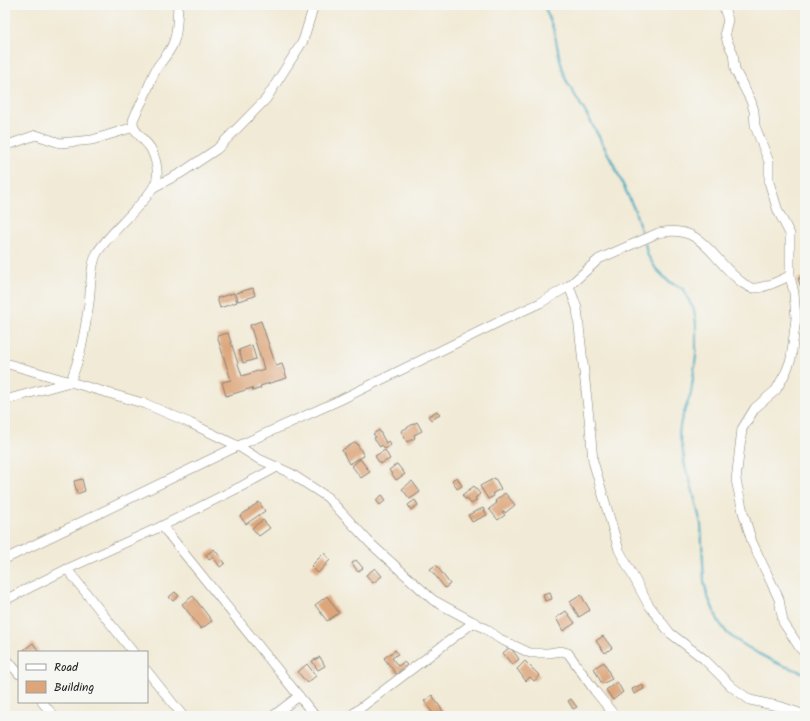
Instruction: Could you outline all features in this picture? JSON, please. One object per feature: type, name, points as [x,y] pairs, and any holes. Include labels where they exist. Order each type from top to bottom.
[{"type":"street","points":[[154,187],[157,177],[155,158],[150,147],[136,132],[133,123],[137,110],[157,68],[175,40],[178,5]]},
{"type":"street","points":[[70,382],[78,364],[82,346],[94,259],[98,252],[115,229],[154,187],[181,173],[217,149],[266,99],[304,41],[314,5]]},
{"type":"street","points":[[724,5],[728,20],[725,32],[733,54],[735,70],[751,100],[754,111],[755,126],[769,162],[769,182],[778,212],[790,234],[790,276],[794,293],[796,318],[791,359],[786,372],[776,390],[755,408],[742,429],[736,480],[743,512],[752,542],[779,599],[783,622],[805,653]]},
{"type":"street","points":[[5,146],[36,134],[60,143],[92,140],[134,127]]},
{"type":"street","points":[[5,559],[238,446],[347,396],[540,303],[569,286],[599,259],[649,236],[668,230],[681,231],[693,236],[703,242],[711,250],[729,272],[741,282],[754,289],[790,276]]},
{"type":"street","points":[[569,286],[577,308],[593,461],[619,550],[648,604],[670,633],[704,659],[732,687],[750,700],[782,707],[805,715]]},
{"type":"street","points":[[5,362],[146,404],[190,423],[238,446],[257,458],[290,473],[327,498],[371,544],[433,600],[474,622],[500,639],[530,653],[561,651],[568,653],[615,716]]},
{"type":"street","points":[[5,400],[70,382]]},
{"type":"street","points":[[5,600],[67,569],[162,526],[277,467]]},
{"type":"street","points":[[162,526],[315,716]]},
{"type":"street","points":[[67,569],[132,651]]},
{"type":"street","points":[[350,716],[474,622]]},
{"type":"street","points":[[5,657],[18,673]]},
{"type":"street","points":[[148,672],[183,716]]},
{"type":"street","points":[[273,716],[299,696]]},
{"type":"street","points":[[43,703],[54,716]]},
{"type":"building","points":[[804,277],[805,285],[801,287],[798,279]]},
{"type":"building","points":[[253,288],[255,296],[238,301],[236,293]]},
{"type":"building","points":[[234,293],[237,302],[220,308],[217,298]]},
{"type":"building","points":[[261,321],[276,366],[282,364],[287,378],[260,386],[261,388],[253,391],[252,388],[226,396],[222,382],[231,380],[217,336],[228,333],[242,376],[264,369],[250,325]]},
{"type":"building","points":[[252,345],[256,359],[243,363],[239,350]]},
{"type":"building","points":[[437,411],[440,415],[431,420],[428,416]]},
{"type":"building","points":[[417,422],[422,431],[414,435],[415,438],[407,442],[401,431]]},
{"type":"building","points":[[379,430],[386,443],[388,441],[391,445],[385,449],[382,445],[380,447],[374,438],[376,437],[373,434]]},
{"type":"building","points":[[356,442],[364,456],[349,464],[342,450]]},
{"type":"building","points":[[385,450],[390,459],[380,464],[375,456]]},
{"type":"building","points":[[360,459],[370,472],[361,478],[352,466]]},
{"type":"building","points":[[397,464],[405,474],[396,480],[389,470]]},
{"type":"building","points":[[457,477],[462,486],[457,489],[452,480]]},
{"type":"building","points":[[495,478],[501,489],[493,493],[494,496],[488,499],[480,486]]},
{"type":"building","points":[[82,479],[85,491],[77,494],[74,481]]},
{"type":"building","points":[[412,481],[420,492],[410,499],[402,489]]},
{"type":"building","points":[[474,486],[480,494],[475,498],[477,500],[471,504],[467,498],[465,499],[462,495]]},
{"type":"building","points":[[505,493],[515,505],[505,513],[504,511],[502,512],[505,515],[498,520],[489,509],[497,503],[495,501]]},
{"type":"building","points":[[382,495],[386,500],[380,505],[376,500]]},
{"type":"building","points":[[415,500],[418,505],[411,510],[408,505]]},
{"type":"building","points":[[259,502],[265,511],[246,524],[240,516]]},
{"type":"building","points":[[483,508],[487,515],[472,522],[468,515]]},
{"type":"building","points":[[263,520],[270,528],[259,536],[252,528]]},
{"type":"building","points":[[214,549],[225,563],[220,567],[213,557],[209,560],[206,555]]},
{"type":"building","points":[[324,553],[330,560],[318,573],[311,566]]},
{"type":"building","points":[[356,560],[363,568],[358,572],[352,563]]},
{"type":"building","points":[[436,565],[450,584],[445,588],[430,569]]},
{"type":"building","points":[[375,568],[382,576],[373,583],[366,575]]},
{"type":"building","points":[[175,592],[179,596],[173,601],[169,597]]},
{"type":"building","points":[[550,592],[552,599],[545,601],[543,594]]},
{"type":"building","points":[[581,595],[590,610],[579,617],[570,602]]},
{"type":"building","points":[[193,596],[212,621],[201,629],[182,604]]},
{"type":"building","points":[[327,596],[339,613],[327,621],[315,605]]},
{"type":"building","points":[[566,611],[575,623],[563,631],[556,618]]},
{"type":"building","points":[[603,636],[612,648],[605,653],[596,641]]},
{"type":"building","points":[[33,643],[38,651],[22,651]]},
{"type":"building","points":[[510,647],[519,659],[512,665],[503,653]]},
{"type":"building","points":[[395,650],[398,654],[392,658],[398,666],[404,662],[407,665],[396,674],[384,658]]},
{"type":"building","points":[[320,657],[325,666],[318,670],[312,661]]},
{"type":"building","points":[[525,661],[540,676],[534,681],[530,677],[526,681],[517,669]]},
{"type":"building","points":[[604,662],[612,679],[602,684],[594,668]]},
{"type":"building","points":[[307,664],[316,676],[307,683],[298,672]]},
{"type":"building","points":[[617,682],[623,692],[613,700],[606,690]]},
{"type":"building","points":[[642,684],[644,689],[634,694],[632,689]]},
{"type":"building","points":[[432,695],[445,714],[442,716],[435,716],[424,701]]},
{"type":"building","points":[[571,699],[577,707],[573,709],[568,701]]},
{"type":"waterway","points":[[544,5],[554,31],[566,80],[614,165],[635,211],[643,237]]},
{"type":"waterway","points":[[645,243],[647,254],[656,269],[669,282],[682,288],[694,310],[696,323],[696,356],[691,393],[681,421],[679,433],[685,467],[701,524],[704,581],[707,595],[719,622],[727,633],[759,654],[781,665],[805,673]]}]
